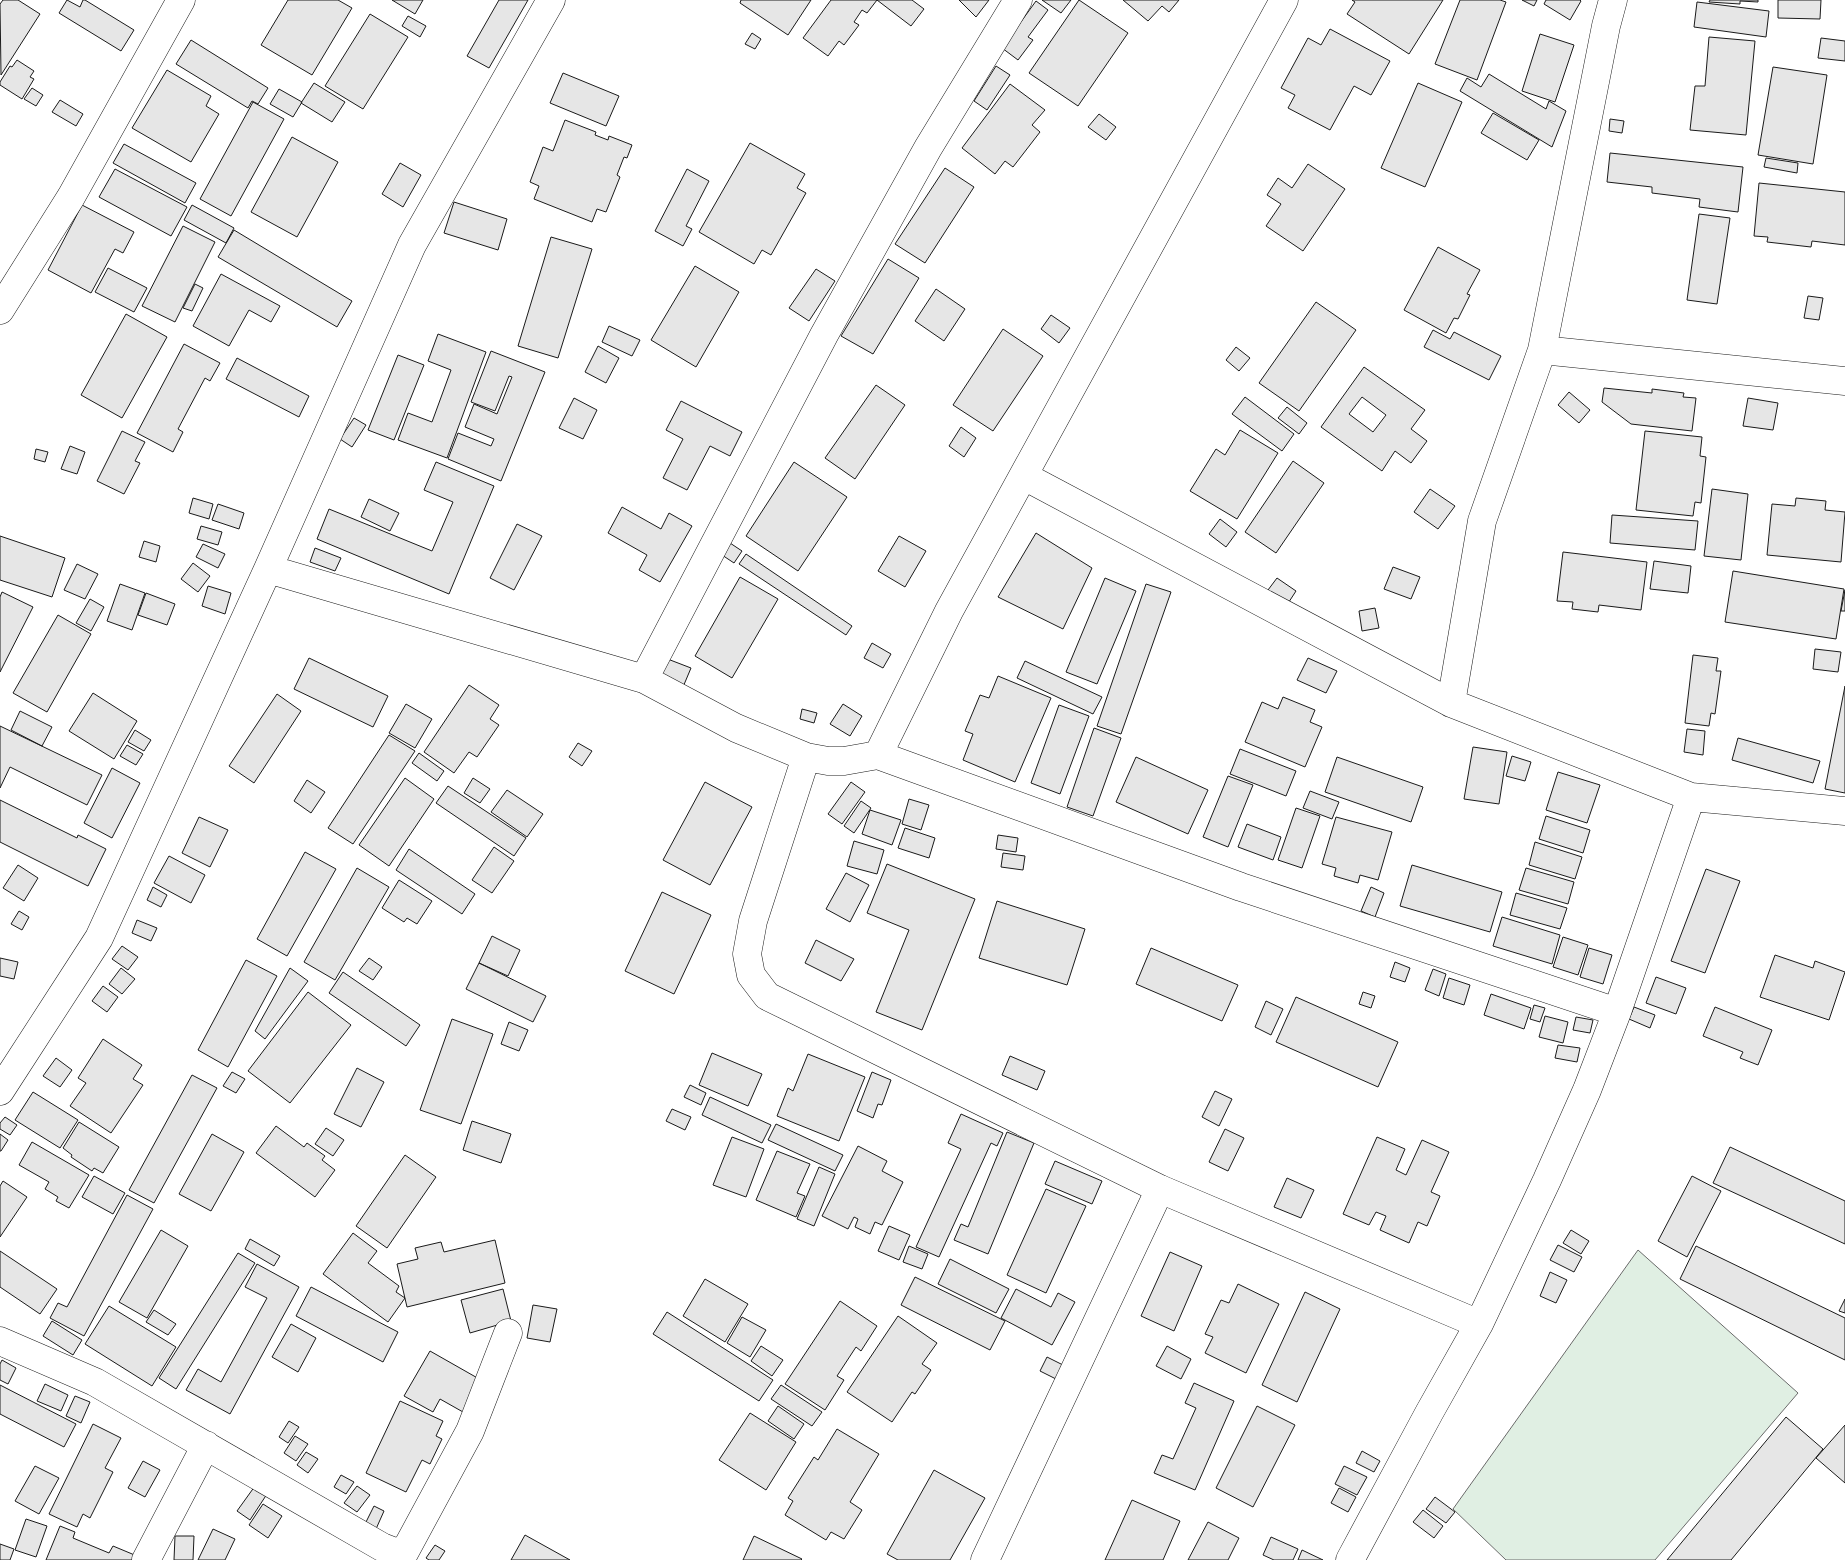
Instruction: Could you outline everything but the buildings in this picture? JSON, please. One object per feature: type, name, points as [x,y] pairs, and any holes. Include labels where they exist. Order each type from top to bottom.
[{"type":"street","points":[[0,310],[71,197],[181,0]]},
{"type":"street","points":[[0,1091],[98,938],[268,568],[412,245],[551,0]]},
{"type":"street","points":[[644,680],[824,335],[928,148],[1018,0]]},
{"type":"street","points":[[878,755],[949,611],[1284,0]]},
{"type":"street","points":[[1451,703],[1482,521],[1542,350],[1606,26],[1614,0]]},
{"type":"street","points":[[1542,350],[1845,381]]},
{"type":"street","points":[[1024,476],[1451,703],[1691,797],[1845,811]]},
{"type":"street","points":[[268,568],[644,680],[736,728],[806,758],[844,761],[878,755],[1241,887],[1617,1012]]},
{"type":"street","points":[[806,758],[753,921],[747,954],[752,975],[767,996],[1160,1189],[1479,1324]]},
{"type":"street","points":[[1350,1560],[1479,1324],[1548,1180],[1587,1090],[1617,1012],[1691,797]]},
{"type":"street","points":[[986,1560],[1160,1189]]},
{"type":"street","points":[[0,1341],[95,1382],[402,1558],[470,1431],[508,1332]]},
{"type":"street","points":[[146,1560],[206,1445]]},
{"type":"green space","points":[[1638,1250],[1798,1393],[1655,1560],[1506,1560],[1453,1509]]}]
